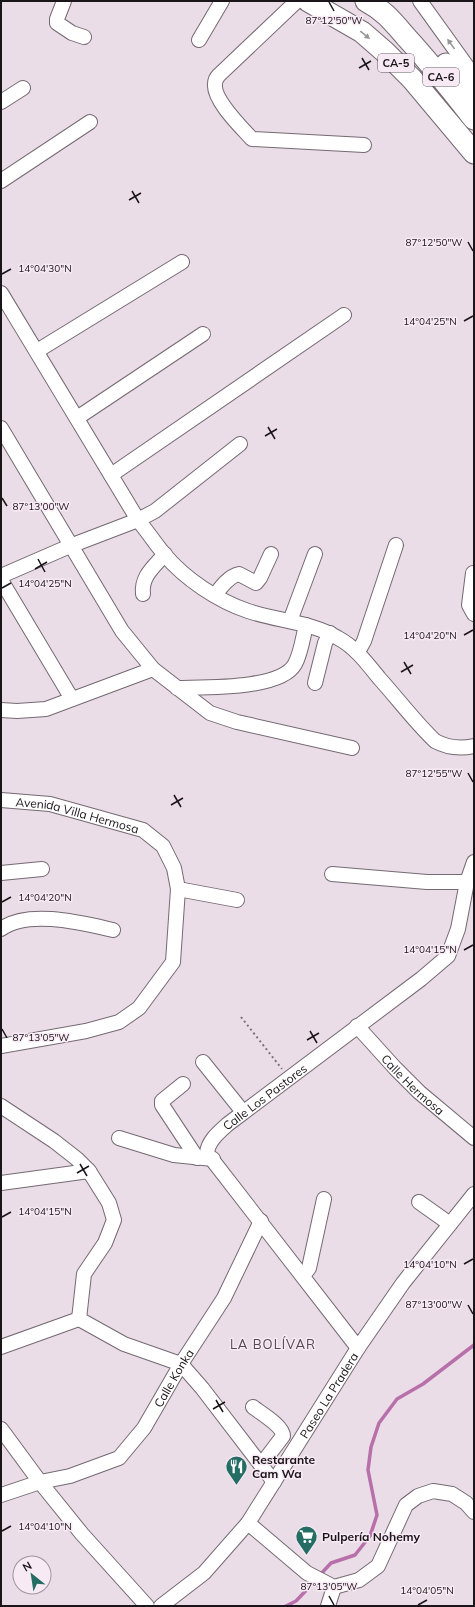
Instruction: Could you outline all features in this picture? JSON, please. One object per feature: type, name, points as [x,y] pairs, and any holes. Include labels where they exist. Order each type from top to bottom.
[{"type":"highway","name":"CA-5","points":[[308,1],[362,32],[385,52],[412,79],[471,149]]},
{"type":"highway","name":"CA-5","points":[[366,1],[379,8],[406,37]]},
{"type":"highway","points":[[392,21],[410,27],[426,37],[453,74],[474,91]]},
{"type":"highway","name":"CA-6","points":[[406,37],[430,62],[474,119]]},
{"type":"highway","points":[[471,149],[474,167]]},
{"type":"street","points":[[64,1],[57,23],[72,33],[84,36]]},
{"type":"street","points":[[200,40],[222,1]]},
{"type":"street","points":[[296,1],[219,75],[215,83],[216,91],[226,111],[252,139],[364,145]]},
{"type":"street","points":[[420,1],[474,76]]},
{"type":"street","points":[[1,102],[22,88]]},
{"type":"street","points":[[1,181],[90,122]]},
{"type":"street","points":[[37,351],[182,262]]},
{"type":"street","points":[[1,293],[138,520],[164,554],[187,575],[228,603],[248,611],[306,625],[340,638],[358,652],[435,741],[446,747],[459,748],[474,746]]},
{"type":"street","points":[[111,475],[344,315]]},
{"type":"street","points":[[77,418],[203,334]]},
{"type":"street","points":[[1,428],[122,632],[153,670],[210,713],[236,722],[352,748]]},
{"type":"street","points":[[1,576],[70,546],[138,520],[155,511],[240,444]]},
{"type":"street","points":[[358,652],[364,641],[396,544]]},
{"type":"street","points":[[142,594],[144,578],[164,554]]},
{"type":"street","points":[[215,595],[223,585],[235,575],[239,574],[256,583],[271,554]]},
{"type":"street","points":[[290,621],[315,554]]},
{"type":"street","points":[[473,573],[469,605],[474,614]]},
{"type":"street","points":[[1,580],[72,699]]},
{"type":"street","points":[[177,688],[254,684],[274,679],[290,670],[295,664],[306,625]]},
{"type":"street","points":[[315,684],[324,643],[330,633]]},
{"type":"street","points":[[1,710],[17,711],[46,709],[153,670]]},
{"type":"street","name":"Avenida Villa Hermosa","points":[[1,800],[50,804],[143,830],[163,846],[174,868],[178,889],[173,962],[140,1008],[119,1022],[86,1031],[1,1046]]},
{"type":"street","name":"Calle Los Pastores","points":[[358,1348],[207,1153],[207,1147],[215,1136],[243,1112],[421,979],[448,956],[458,929],[467,882],[474,862]]},
{"type":"street","points":[[1,874],[42,870]]},
{"type":"street","points":[[332,874],[427,882],[467,882]]},
{"type":"street","points":[[178,889],[237,900]]},
{"type":"street","points":[[1,929],[9,923],[28,919],[65,919],[113,930]]},
{"type":"street","name":"Calle Hermosa","points":[[357,1026],[418,1092],[474,1138]]},
{"type":"street","points":[[203,1062],[243,1112]]},
{"type":"street","points":[[183,1084],[162,1101],[162,1104],[197,1158]]},
{"type":"street","points":[[1,1106],[54,1141],[77,1159],[89,1171],[109,1203],[114,1220],[105,1243],[84,1274],[79,1318]]},
{"type":"street","points":[[119,1138],[174,1155],[213,1159]]},
{"type":"street","points":[[1,1183],[89,1171]]},
{"type":"street","name":"Paseo La Pradera","points":[[161,1606],[204,1573],[248,1523],[358,1348],[403,1283],[474,1194]]},
{"type":"street","points":[[303,1276],[309,1268],[324,1199]]},
{"type":"street","points":[[419,1202],[450,1224]]},
{"type":"street","name":"Calle Konka","points":[[1,1495],[40,1482],[70,1476],[119,1458],[144,1428],[181,1364],[224,1298],[261,1221]]},
{"type":"street","points":[[1,1347],[79,1318]]},
{"type":"street","points":[[79,1318],[124,1344],[181,1364],[202,1388],[274,1482]]},
{"type":"street","points":[[253,1407],[279,1427],[283,1432],[283,1436],[261,1465]]},
{"type":"street","points":[[1,1429],[40,1482],[82,1534],[147,1606]]},
{"type":"street","points":[[248,1523],[307,1573],[331,1585],[359,1580],[378,1566],[406,1505],[418,1496],[433,1491],[452,1494],[466,1503],[474,1512]]},
{"type":"street","points":[[328,1606],[331,1585]]},
{"type":"path","points":[[241,1017],[290,1077]]},
{"type":"waterway","points":[[319,1576],[331,1563],[355,1555],[370,1536],[377,1515],[368,1470],[371,1447],[379,1423],[397,1399],[423,1384],[474,1345]]},
{"type":"waterway","points":[[286,1606],[296,1601],[315,1581]]},
{"type":"place","name":"Restarante Cam Wa","points":[[236,1486]]},
{"type":"place","name":"Pulpería Nohemy","points":[[307,1556]]},
{"type":"district","name":"LA BOLÍVAR","points":[[273,1344]]}]
